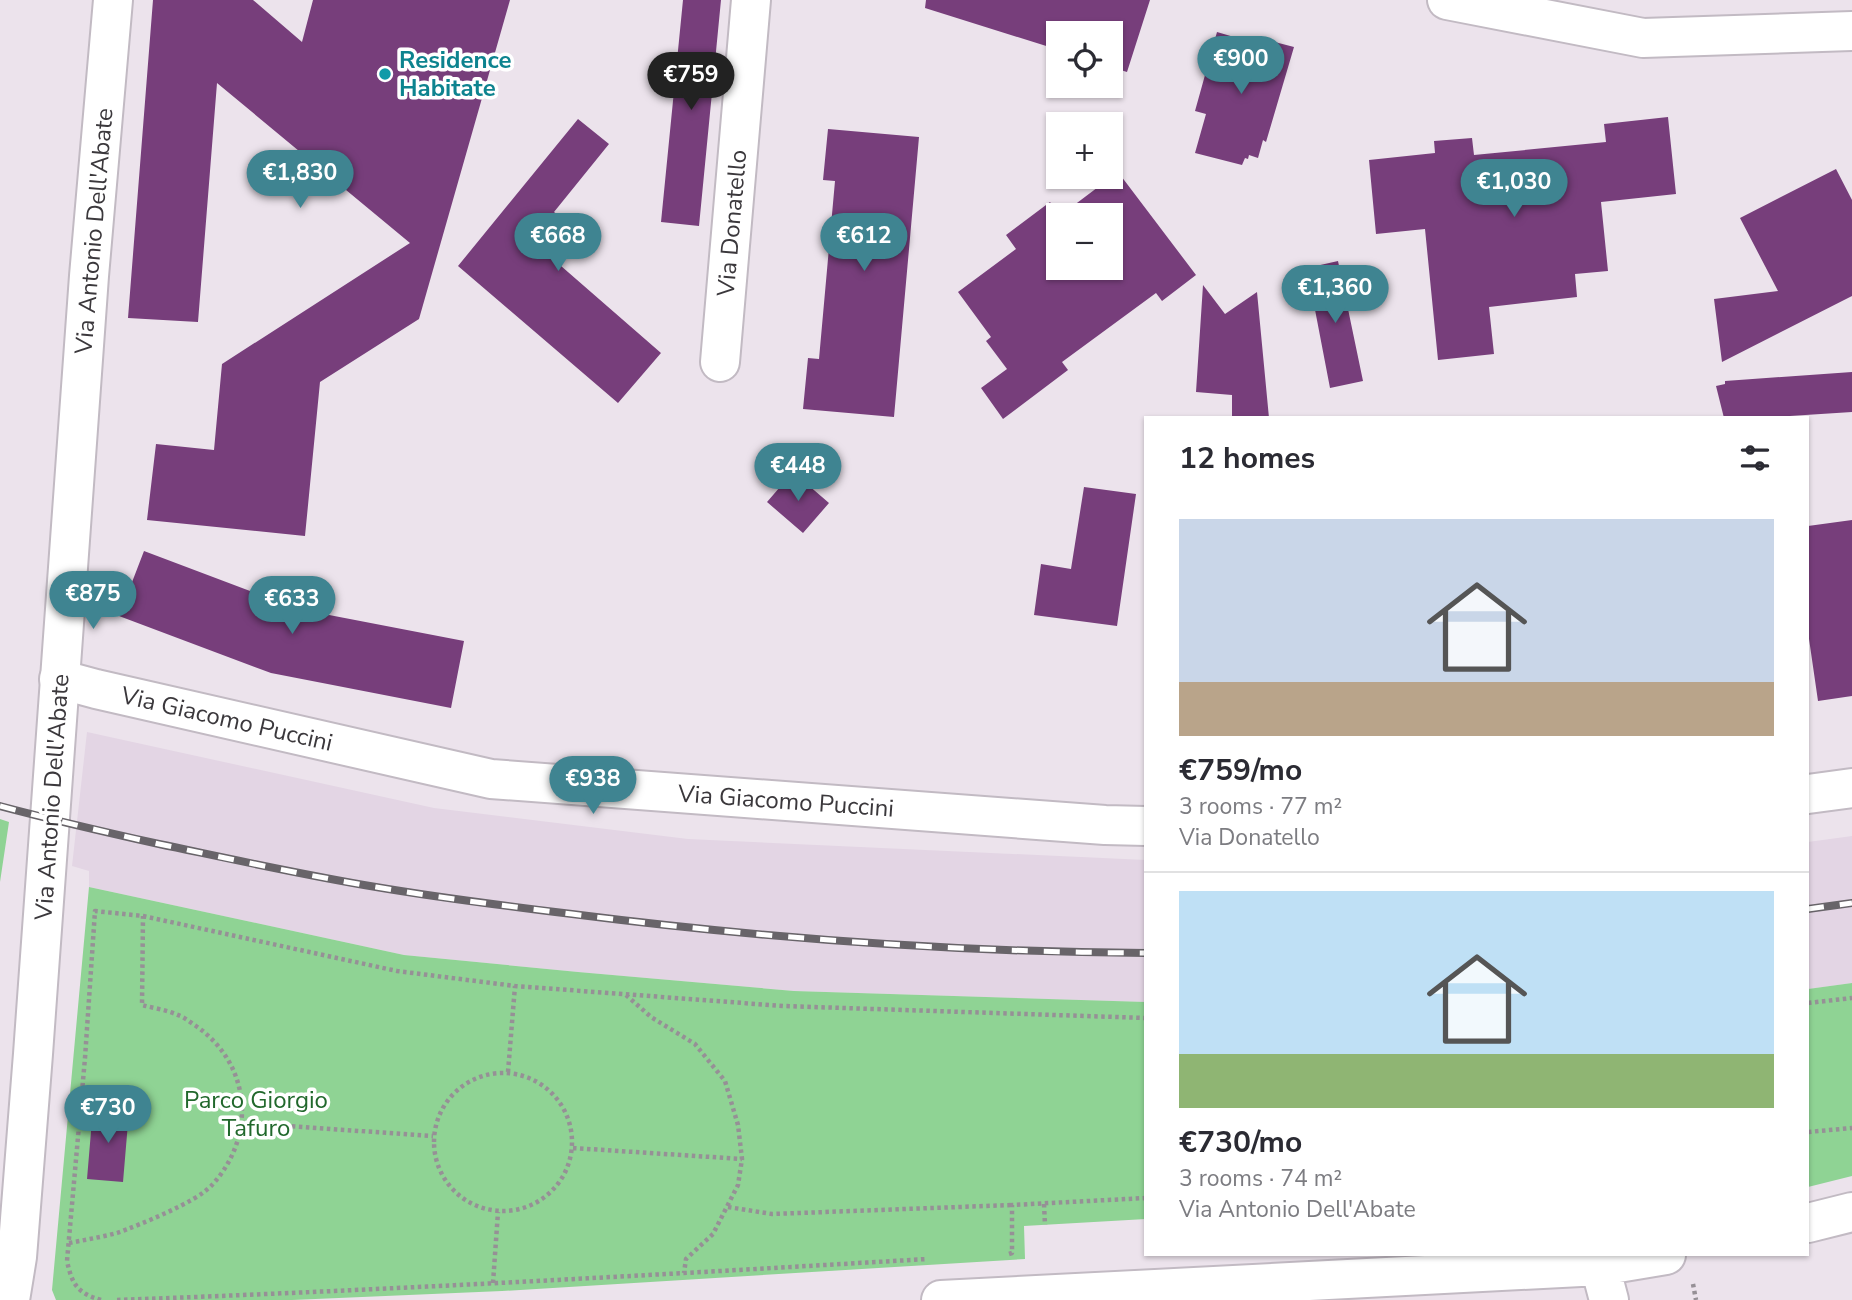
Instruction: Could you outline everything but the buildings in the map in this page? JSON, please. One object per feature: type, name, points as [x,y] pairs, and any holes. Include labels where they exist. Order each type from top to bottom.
[{"type":"street","name":"Via Antonio Dell'Abate","points":[[10,1300],[17,1257],[32,1068],[89,276],[113,0]]},
{"type":"street","name":"Via Donatello","points":[[720,362],[751,0]]},
{"type":"street","points":[[1447,0],[1643,38],[1852,32]]},
{"type":"street","name":"Via Giacomo Puccini","points":[[60,679],[115,694],[491,779],[1144,826]]},
{"type":"street","points":[[1809,794],[1852,788]]},
{"type":"street","points":[[1809,1223],[1852,1212]]},
{"type":"street","points":[[941,1300],[1604,1283],[1664,1256]]},
{"type":"path","points":[[101,1300],[87,1296],[72,1283],[67,1261],[95,911],[143,916],[397,971],[515,986],[783,1006],[1144,1018]]},
{"type":"path","points":[[69,1243],[117,1233],[187,1203],[212,1187],[230,1160],[243,1123],[241,1093],[234,1069],[211,1037],[179,1015],[142,1005],[143,916]]},
{"type":"path","points":[[508,1072],[515,986]]},
{"type":"path","points":[[625,994],[651,1017],[695,1044],[725,1081],[738,1125],[742,1159],[738,1185],[713,1234],[685,1259],[684,1273]]},
{"type":"path","points":[[1809,1003],[1852,998]]},
{"type":"path","points":[[508,1072],[535,1079],[556,1097],[570,1121],[573,1148],[565,1174],[548,1195],[524,1209],[498,1212],[472,1205],[449,1187],[436,1163],[433,1136],[441,1110],[458,1088],[481,1075],[508,1072]]},
{"type":"path","points":[[243,1123],[433,1136]]},
{"type":"path","points":[[1809,1132],[1852,1128]]},
{"type":"path","points":[[573,1148],[742,1159]]},
{"type":"path","points":[[728,1208],[772,1214],[1144,1198]]},
{"type":"path","points":[[1044,1204],[1045,1224]]},
{"type":"path","points":[[999,1254],[1012,1253],[1012,1205]]},
{"type":"path","points":[[493,1283],[498,1212]]},
{"type":"path","points":[[117,1300],[493,1283],[930,1258]]},
{"type":"path","points":[[1693,1284],[1696,1300]]},
{"type":"shaded area","points":[[87,732],[434,808],[688,839],[1144,860],[1144,1002],[794,991],[404,955],[89,887],[89,871],[72,866]]},
{"type":"shaded area","points":[[1852,836],[1852,983],[1809,989],[1809,842]]},
{"type":"green space","points":[[0,819],[9,822],[0,882]]},
{"type":"green space","name":"Parco Giorgio Tafuro","points":[[89,887],[404,955],[794,991],[1144,1002],[1144,1219],[1024,1226],[1025,1259],[502,1291],[292,1300],[56,1300],[52,1290]]},
{"type":"green space","points":[[1852,983],[1852,1176],[1809,1187],[1809,989]]},
{"type":"railway","points":[[0,806],[294,872],[498,905],[643,923],[858,942],[1002,950],[1144,953]]},
{"type":"railway","points":[[1809,909],[1852,903]]},
{"type":"place","name":"Residence Habitate","points":[[385,74]]}]
